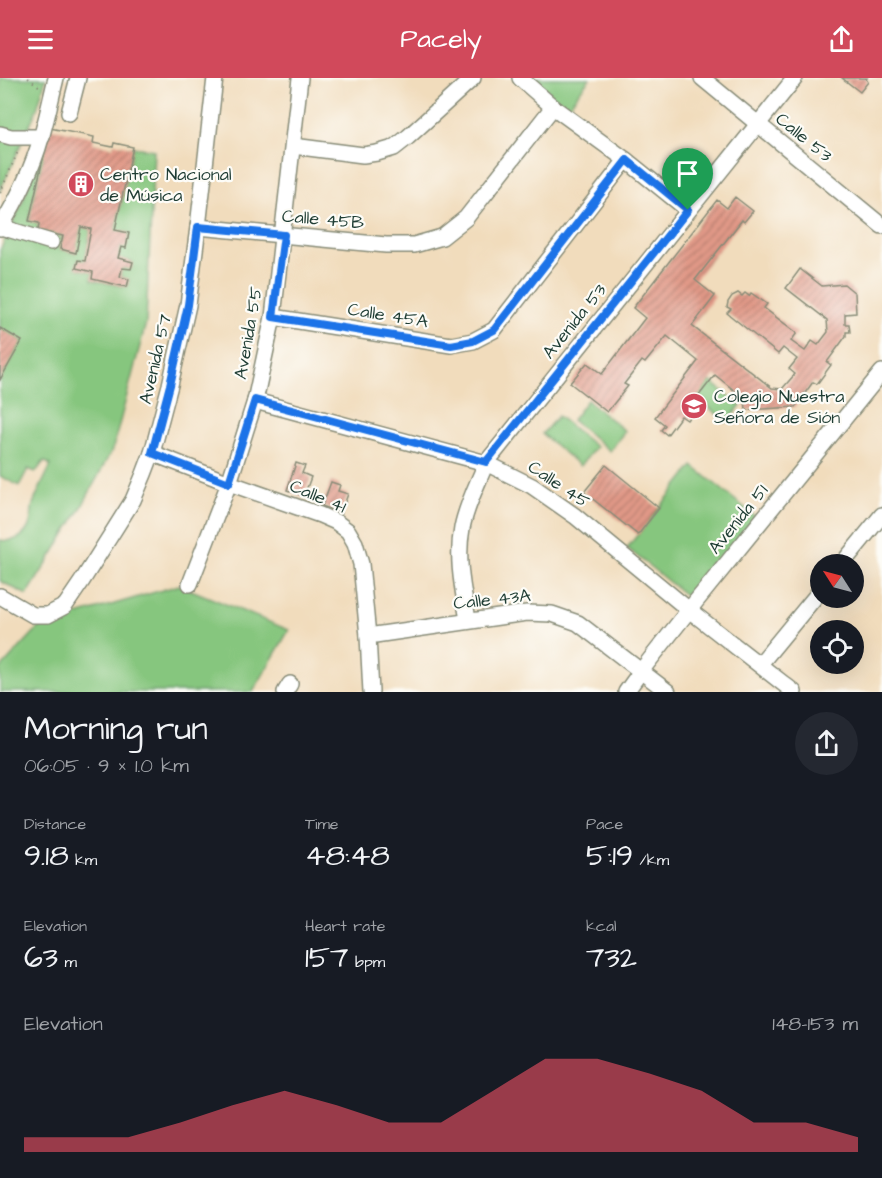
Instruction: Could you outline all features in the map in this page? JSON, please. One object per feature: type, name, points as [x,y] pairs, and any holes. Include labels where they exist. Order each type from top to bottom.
[{"type":"street","points":[[51,242],[0,227],[15,203],[30,169],[42,137],[56,78]]},
{"type":"street","points":[[69,113],[78,78]]},
{"type":"street","name":"Avenida 57","points":[[0,596],[33,615],[48,615],[65,606],[133,500],[152,453],[188,305],[215,78]]},
{"type":"street","name":"Avenida 55","points":[[190,584],[229,483],[255,400],[273,317],[300,78]]},
{"type":"street","points":[[293,146],[363,154],[394,148],[473,78]]},
{"type":"street","points":[[520,78],[553,107],[627,160],[688,210]]},
{"type":"street","name":"Calle 53","points":[[702,78],[882,226]]},
{"type":"street","name":"Avenida 53","points":[[468,620],[460,565],[462,527],[486,462],[795,78]]},
{"type":"street","name":"Calle 45B","points":[[198,227],[386,245],[414,245],[442,237],[466,218],[553,107]]},
{"type":"street","points":[[0,134],[11,137],[42,137]]},
{"type":"street","name":"Calle 45A","points":[[273,317],[451,345],[473,341],[494,330],[627,160]]},
{"type":"street","name":"Avenida 51","points":[[626,692],[689,610],[882,372]]},
{"type":"street","name":"Calle 45","points":[[255,400],[486,462],[532,486],[575,516],[689,610],[794,692]]},
{"type":"street","name":"Calle 41","points":[[152,453],[229,483],[320,514],[348,531],[356,543],[361,564],[371,692]]},
{"type":"street","points":[[850,554],[882,515]]},
{"type":"street","points":[[760,664],[810,603]]},
{"type":"street","name":"Calle 43A","points":[[368,636],[468,620],[527,613],[552,614],[578,623],[668,692]]},
{"type":"green space","points":[[0,78],[46,78],[37,109],[0,191]]},
{"type":"green space","points":[[531,78],[590,78],[567,108]]},
{"type":"green space","points":[[50,128],[29,221],[39,223],[38,231],[63,236],[60,249],[75,253],[81,227],[91,229],[85,261],[78,260],[76,268],[93,272],[92,280],[127,287],[129,279],[120,277],[122,268],[131,269],[133,262],[118,258],[121,247],[126,247],[129,233],[115,230],[133,147],[154,150],[146,323],[113,448],[80,510],[27,595],[0,581],[0,540],[14,540],[28,528],[33,504],[51,465],[44,461],[36,472],[28,469],[19,486],[0,476],[0,380],[22,341],[0,328],[0,250],[20,208]]},
{"type":"green space","points":[[710,381],[741,405],[727,422],[697,398]]},
{"type":"green space","points":[[587,400],[625,431],[610,451],[572,420]]},
{"type":"green space","points":[[558,416],[596,447],[580,466],[542,434]]},
{"type":"green space","points":[[693,466],[756,517],[690,599],[627,548]]},
{"type":"green space","points":[[179,585],[289,630],[253,692],[0,692],[0,669],[40,626]]},
{"type":"building","points":[[842,78],[867,78],[868,82],[860,92]]},
{"type":"building","name":"Centro Nacional de Música","points":[[50,128],[94,137],[93,143],[113,147],[114,143],[133,147],[115,230],[129,233],[126,248],[121,247],[118,258],[133,262],[131,269],[122,268],[120,277],[129,279],[127,287],[92,279],[93,272],[76,268],[78,260],[85,261],[91,229],[81,227],[76,253],[60,249],[63,236],[38,231],[39,223],[29,221]]},
{"type":"building","points":[[735,197],[753,211],[744,222],[742,220],[695,280],[715,296],[692,326],[772,388],[782,389],[795,374],[789,369],[797,359],[783,348],[778,354],[727,313],[731,309],[727,307],[732,296],[738,293],[742,296],[745,293],[749,296],[751,293],[767,304],[764,308],[797,333],[791,341],[805,351],[812,341],[818,345],[828,332],[827,320],[786,288],[800,269],[822,286],[844,284],[855,293],[856,313],[845,314],[845,324],[849,324],[850,332],[846,332],[846,336],[827,362],[831,365],[817,384],[813,382],[795,407],[746,410],[745,399],[715,375],[697,398],[701,402],[687,420],[681,416],[667,435],[661,430],[665,425],[655,417],[698,361],[667,336],[645,363],[642,361],[624,384],[628,386],[607,412],[570,383],[587,363],[602,374],[645,318],[633,308],[717,200],[727,208]]},
{"type":"building","points":[[0,328],[22,341],[0,380]]},
{"type":"building","points":[[296,463],[305,466],[302,473],[311,477],[304,496],[287,490]]},
{"type":"building","points":[[606,465],[659,508],[638,535],[584,492]]},
{"type":"building","points":[[331,482],[340,485],[338,491],[348,494],[341,513],[322,506]]},
{"type":"place","name":"Centro Nacional de Música","points":[[81,184]]},
{"type":"place","name":"Colegio Nuestra Señora de Sión","points":[[694,406]]},
{"type":"route","points":[[627,160],[688,210],[486,462],[255,400],[229,483],[152,453],[188,305],[198,227],[284,235],[273,317],[451,345],[473,341],[494,330],[627,160]]}]
